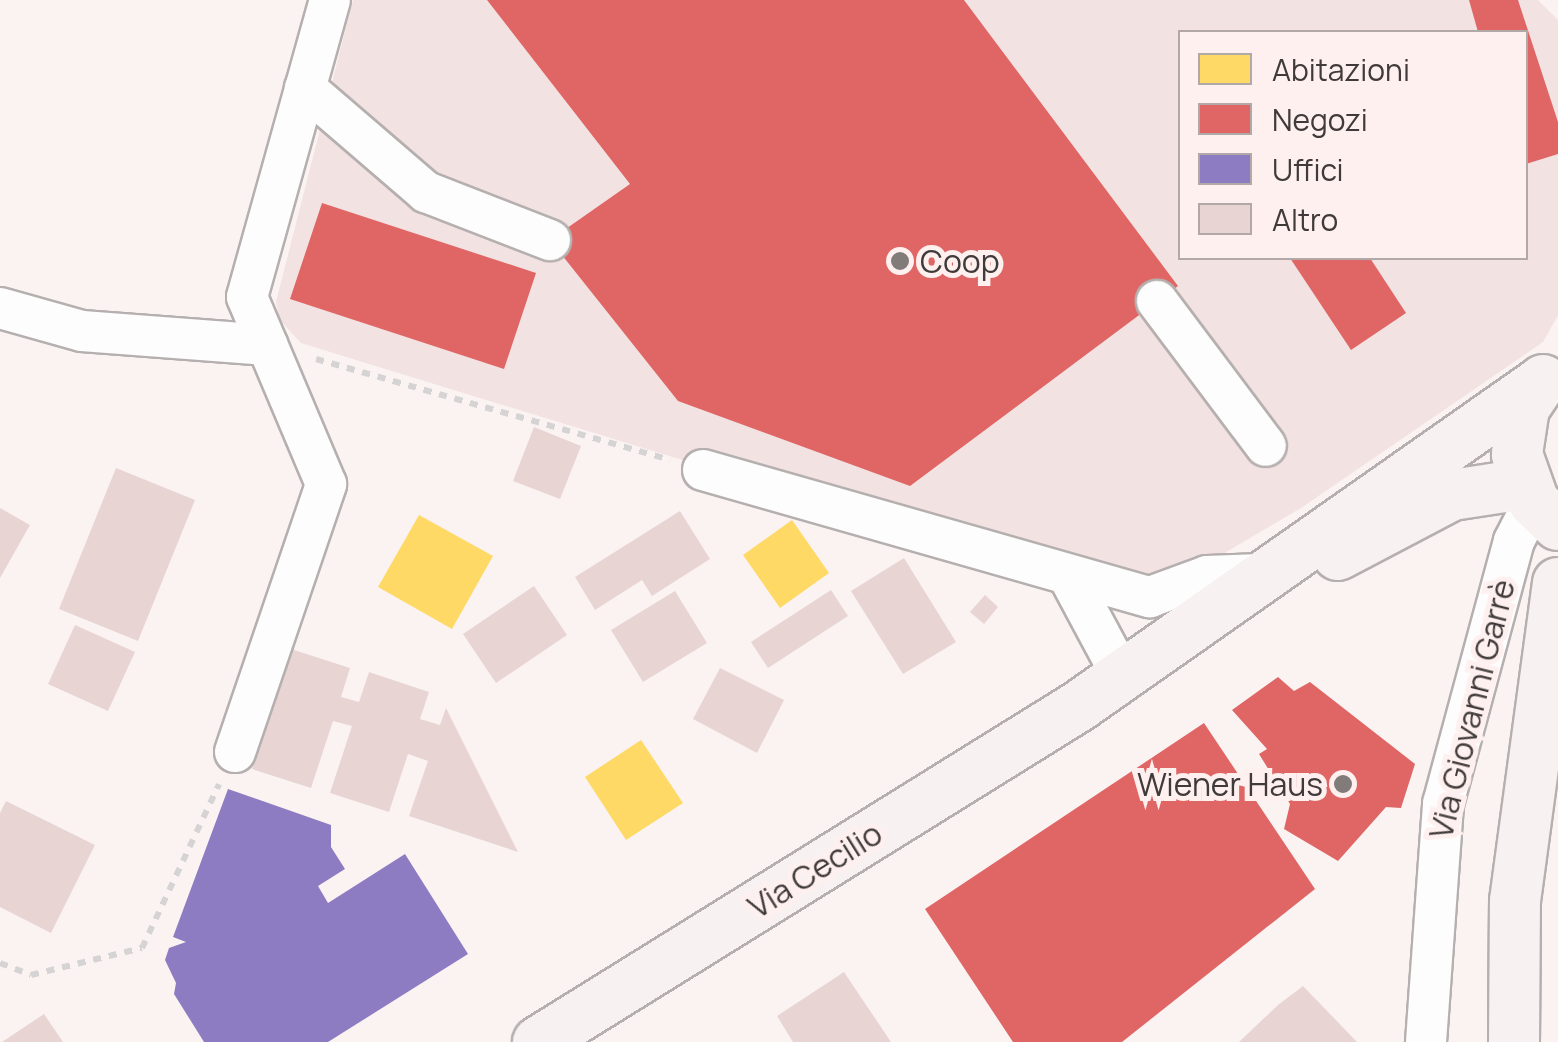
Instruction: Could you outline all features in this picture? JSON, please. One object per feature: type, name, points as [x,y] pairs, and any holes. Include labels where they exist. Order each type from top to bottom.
[{"type":"main road","points":[[1539,504],[1516,454],[1519,422],[1549,374]]},
{"type":"main road","name":"Via Cecilio","points":[[1106,686],[1549,374]]},
{"type":"main road","name":"Via Cecilio","points":[[538,1042],[1106,686],[1421,509],[1472,489],[1539,504]]},
{"type":"main road","points":[[1514,1042],[1515,901],[1551,688],[1558,583]]},
{"type":"street","points":[[235,752],[326,484],[247,297],[330,0]]},
{"type":"street","points":[[305,88],[426,192],[550,240]]},
{"type":"street","points":[[1157,301],[1266,446]]},
{"type":"street","points":[[0,308],[82,331],[267,345]]},
{"type":"street","points":[[702,470],[1070,579],[1150,597],[1208,576],[1261,574]]},
{"type":"street","name":"Via Giovanni Garrè","points":[[1426,1042],[1444,804],[1514,541],[1539,504]]},
{"type":"street","points":[[1070,579],[1106,686]]},
{"type":"path","points":[[267,345],[702,470]]},
{"type":"path","points":[[0,963],[31,975],[142,948],[235,752]]},
{"type":"shaded area","points":[[353,0],[1538,0],[1558,20],[1558,315],[1543,342],[1301,508],[1150,597],[1070,579],[301,343],[280,320],[276,302]]},
{"type":"building: Abitazioni","points":[[419,515],[493,556],[452,629],[378,587]]},
{"type":"building: Abitazioni","points":[[792,520],[829,573],[780,608],[743,555]]},
{"type":"building: Abitazioni","points":[[641,740],[683,803],[626,840],[585,777]]},
{"type":"building: Negozi","points":[[487,0],[964,0],[1178,286],[910,486],[678,401],[550,240],[630,184]]},
{"type":"building: Negozi","points":[[1469,0],[1518,0],[1528,30],[1477,30]]},
{"type":"building: Negozi","points":[[1528,30],[1558,122],[1558,154],[1528,163]]},
{"type":"building: Negozi","points":[[322,203],[536,273],[504,369],[290,299]]},
{"type":"building: Negozi","points":[[1291,260],[1371,260],[1406,313],[1351,350]]},
{"type":"building: Negozi","name":"Wiener Haus","points":[[1278,677],[1294,691],[1310,682],[1415,764],[1401,808],[1386,807],[1338,861],[1284,829],[1290,804],[1259,754],[1267,749],[1232,710]]},
{"type":"building: Negozi","points":[[1204,723],[1315,889],[1122,1042],[1013,1042],[925,909]]},
{"type":"building: Uffici","points":[[228,789],[331,825],[331,847],[345,869],[318,886],[328,903],[405,854],[468,954],[328,1042],[204,1042],[174,994],[176,983],[165,960],[169,948],[186,942],[173,937]]},
{"type":"building: Altro","points":[[534,427],[581,446],[560,499],[513,481]]},
{"type":"building: Altro","points":[[116,468],[195,500],[138,641],[59,609]]},
{"type":"building: Altro","points":[[0,508],[30,525],[0,578]]},
{"type":"building: Altro","points":[[680,511],[710,559],[652,596],[642,580],[595,610],[575,577]]},
{"type":"building: Altro","points":[[904,558],[956,642],[903,674],[851,591]]},
{"type":"building: Altro","points":[[534,586],[567,635],[496,683],[463,634]]},
{"type":"building: Altro","points":[[831,590],[848,616],[768,668],[751,642]]},
{"type":"building: Altro","points":[[675,591],[707,643],[643,682],[611,630]]},
{"type":"building: Altro","points":[[985,595],[998,607],[984,624],[970,612]]},
{"type":"building: Altro","points":[[75,625],[135,652],[108,711],[48,684]]},
{"type":"building: Altro","points":[[291,649],[350,668],[341,697],[359,702],[369,672],[429,692],[420,719],[440,725],[446,708],[518,852],[409,816],[428,761],[408,754],[389,812],[330,793],[352,726],[333,721],[311,788],[252,769]]},
{"type":"building: Altro","points":[[720,668],[784,700],[757,753],[693,719]]},
{"type":"building: Altro","points":[[6,801],[95,845],[51,933],[0,907],[0,813]]},
{"type":"building: Altro","points":[[844,972],[891,1042],[793,1042],[777,1016]]},
{"type":"building: Altro","points":[[1303,986],[1357,1042],[1239,1042],[1278,1005]]},
{"type":"building: Altro","points":[[44,1014],[63,1042],[2,1042]]},
{"type":"place","name":"Coop","points":[[900,261]]},
{"type":"place","name":"Wiener Haus","points":[[1343,784]]}]
